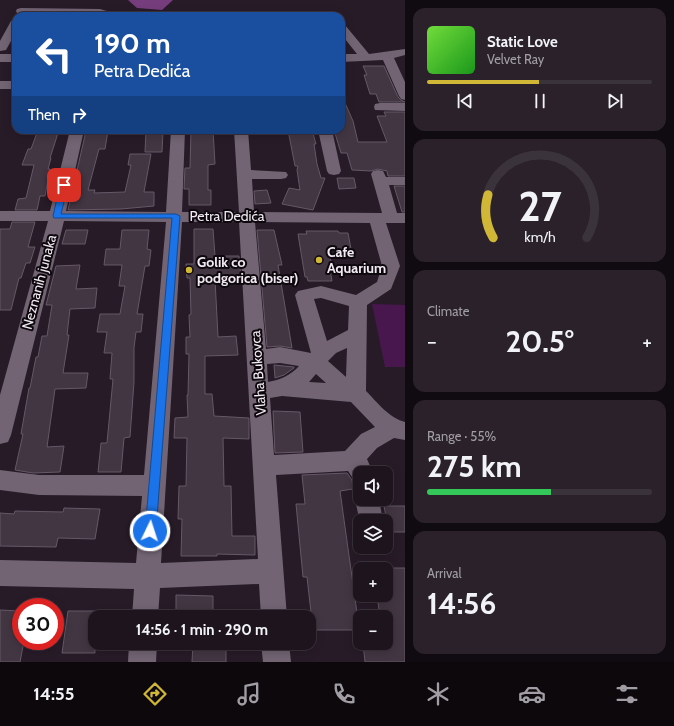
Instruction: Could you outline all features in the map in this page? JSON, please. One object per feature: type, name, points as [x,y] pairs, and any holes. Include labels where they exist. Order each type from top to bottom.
[{"type":"street","points":[[21,12],[26,0]]},
{"type":"street","points":[[345,32],[366,58]]},
{"type":"street","points":[[1,63],[12,34]]},
{"type":"street","points":[[345,58],[366,58],[405,52]]},
{"type":"street","points":[[386,56],[390,61],[405,96]]},
{"type":"street","points":[[1,63],[12,59]]},
{"type":"street","points":[[0,85],[12,85]]},
{"type":"street","points":[[380,107],[405,107]]},
{"type":"street","name":"Neznanih junaka","points":[[0,434],[57,216],[76,134]]},
{"type":"street","points":[[146,610],[153,486],[176,216],[178,134]]},
{"type":"street","name":"Vlaha Bukovca","points":[[242,134],[274,610]]},
{"type":"street","points":[[326,134],[334,171]]},
{"type":"street","points":[[245,174],[281,175]]},
{"type":"street","points":[[399,429],[375,414],[356,394],[337,382],[318,358],[304,294],[321,292],[358,302],[386,285],[392,266],[391,218],[379,177],[405,181]]},
{"type":"street","name":"Petra Dedića","points":[[0,216],[248,216],[391,218]]},
{"type":"street","points":[[356,394],[358,302]]},
{"type":"street","points":[[282,388],[301,378],[318,358],[329,348],[357,334]]},
{"type":"street","points":[[257,357],[280,355],[318,358]]},
{"type":"street","points":[[259,392],[282,388],[356,394]]},
{"type":"street","points":[[357,466],[369,441],[399,429]]},
{"type":"street","points":[[264,466],[353,467]]},
{"type":"street","points":[[0,480],[39,485],[153,486]]},
{"type":"street","points":[[0,572],[148,576],[271,571]]},
{"type":"street","points":[[142,662],[143,650]]},
{"type":"street","points":[[276,650],[277,662]]},
{"type":"shaded area","points":[[128,0],[173,0],[162,10],[137,8]]},
{"type":"shaded area","points":[[372,304],[405,305],[405,367],[385,367]]},
{"type":"building","points":[[363,66],[384,66],[398,97],[405,102],[379,102],[376,94],[370,94],[364,75],[367,75]]},
{"type":"building","points":[[345,103],[353,121],[358,142],[387,142],[377,116],[386,116],[384,112],[405,112],[405,176],[388,176],[387,171],[378,169],[371,171],[352,170],[347,153],[341,153],[335,134],[345,134]]},
{"type":"building","points":[[37,134],[58,134],[50,158],[48,169],[50,169],[45,196],[40,196],[37,210],[15,210],[18,199],[26,198],[34,165],[22,165],[28,149],[31,149]]},
{"type":"building","points":[[85,134],[108,134],[105,149],[99,149],[88,190],[95,190],[94,193],[125,192],[131,165],[128,165],[130,154],[151,154],[144,192],[154,192],[154,206],[121,209],[68,210]]},
{"type":"building","points":[[146,134],[163,134],[162,152],[145,152]]},
{"type":"building","points":[[191,134],[213,134],[215,164],[208,165],[208,190],[211,190],[211,205],[189,205],[189,189],[184,189],[185,168],[190,168]]},
{"type":"building","points":[[289,134],[313,134],[316,144],[314,144],[317,164],[321,178],[325,178],[313,210],[282,204],[289,188],[300,190],[297,170],[298,166],[295,166]]},
{"type":"building","points":[[337,178],[354,178],[356,188],[339,189]]},
{"type":"building","points":[[394,186],[405,186],[405,212],[402,212]]},
{"type":"building","points":[[267,190],[271,203],[255,204],[254,191]]},
{"type":"building","points":[[12,222],[35,222],[28,247],[35,247],[30,263],[26,263],[21,278],[19,278],[11,310],[0,310],[0,229],[10,229]]},
{"type":"building","points":[[194,229],[213,229],[215,256],[239,256],[241,278],[215,279],[218,337],[236,336],[238,355],[205,356],[205,394],[212,394],[214,416],[249,418],[249,439],[223,438],[224,486],[231,486],[232,536],[255,536],[255,555],[217,554],[217,556],[181,556],[182,519],[178,519],[179,486],[186,486],[187,438],[174,438],[175,418],[188,417],[187,395],[189,354],[186,354],[186,337],[190,337],[189,315],[191,314],[190,278],[187,278],[186,264],[194,264]]},
{"type":"building","points":[[66,230],[88,230],[85,244],[62,244]]},
{"type":"building","points":[[122,230],[149,230],[147,249],[151,250],[149,266],[145,266],[137,314],[143,314],[141,332],[136,332],[134,348],[134,382],[130,437],[124,438],[121,472],[98,472],[101,443],[107,443],[113,379],[110,379],[112,353],[104,353],[107,332],[97,332],[100,314],[120,314],[125,286],[119,286],[122,265],[104,265],[106,249],[120,249]]},
{"type":"building","points":[[257,230],[274,230],[282,265],[278,265],[292,348],[280,346],[267,347]]},
{"type":"building","points":[[306,231],[338,231],[339,233],[348,233],[351,249],[328,249],[333,270],[330,270],[332,281],[308,281],[307,277],[305,277],[298,234],[307,234]]},
{"type":"building","points":[[80,265],[76,289],[97,288],[95,308],[70,309],[67,335],[69,335],[63,373],[88,373],[86,388],[55,389],[47,447],[64,446],[60,472],[33,473],[15,470],[23,434],[21,434],[36,357],[38,357],[42,336],[47,336],[52,305],[46,305],[56,266]]},
{"type":"building","points":[[274,365],[294,368],[284,375],[275,378]]},
{"type":"building","points":[[273,411],[300,412],[303,452],[275,453]]},
{"type":"building","points":[[347,473],[352,480],[353,489],[340,491],[353,584],[353,602],[355,602],[357,610],[353,610],[353,630],[316,630],[316,610],[311,610],[307,577],[303,577],[296,504],[305,504],[302,475]]},
{"type":"building","points":[[384,506],[405,506],[405,532],[393,532],[393,514],[386,514]]},
{"type":"building","points":[[64,508],[100,509],[95,539],[58,538],[56,547],[0,546],[0,513],[14,514],[15,511],[63,512]]},
{"type":"building","points":[[393,568],[405,568],[405,662],[365,662],[364,650],[393,650],[393,610],[379,610],[378,602],[393,602]]},
{"type":"building","points":[[176,595],[213,596],[213,610],[176,610]]},
{"type":"building","points":[[0,610],[12,611],[12,650],[22,650],[20,662],[0,662]]},
{"type":"building","points":[[68,611],[88,611],[88,650],[95,650],[95,653],[62,653],[62,650],[64,650]]},
{"type":"building","points":[[193,650],[226,650],[226,662],[192,662]]},
{"type":"place","name":"Cafe Aquarium","points":[[319,260]]},
{"type":"place","name":"Golik co podgorica (biser)","points":[[189,270]]},
{"type":"route","points":[[64,185],[57,216],[176,216],[150,531]]}]
